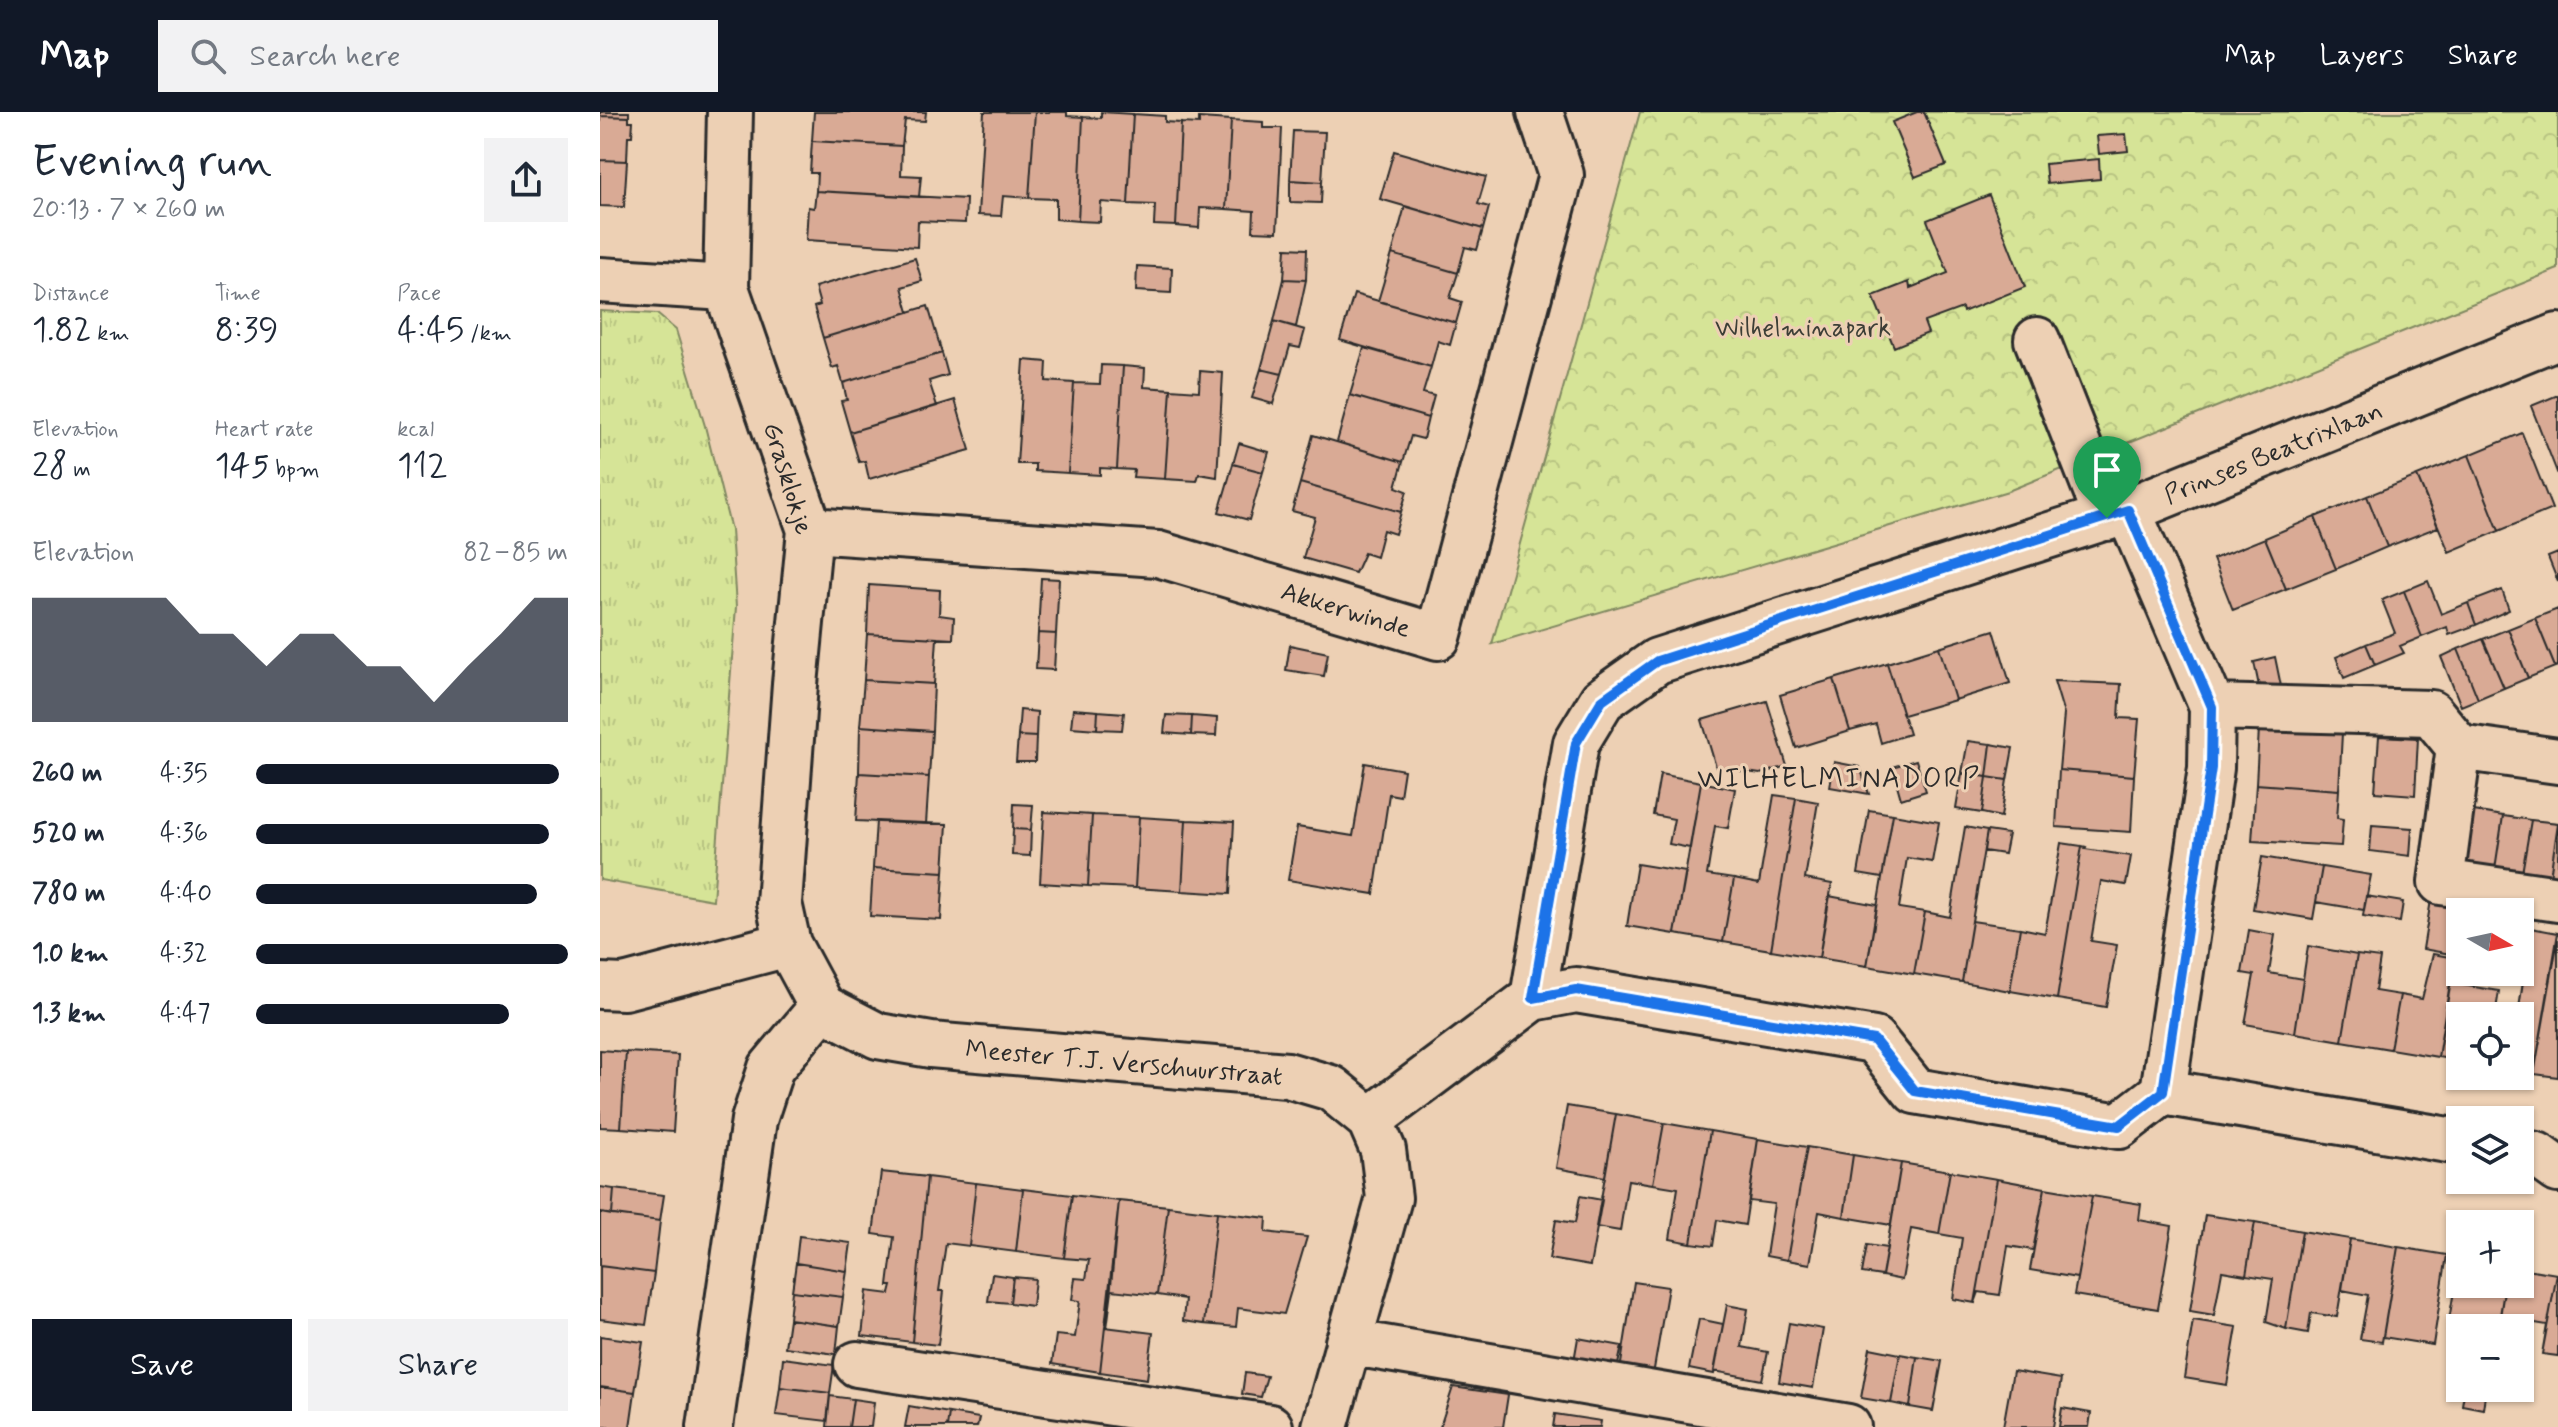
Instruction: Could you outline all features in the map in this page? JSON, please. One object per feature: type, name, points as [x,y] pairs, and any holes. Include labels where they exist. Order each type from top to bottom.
[{"type":"street","name":"Grasklokje","points":[[730,112],[726,288],[810,530],[779,903],[788,944]]},
{"type":"street","name":"Akkerwinde","points":[[810,530],[1158,554],[1438,637],[1561,175],[1540,112]]},
{"type":"street","points":[[600,280],[726,288]]},
{"type":"street","name":"Prinses Beatrixlaan","points":[[1533,998],[1576,743],[1602,700],[1657,661],[2118,514],[2558,336]]},
{"type":"street","points":[[1325,1427],[1389,1198],[1383,1150],[1370,1120],[1533,998],[1576,990],[1874,1040],[1915,1091],[2119,1126],[2163,1092],[2211,768],[2212,707],[2037,340]]},
{"type":"street","points":[[2212,707],[2431,713],[2459,747],[2558,761]]},
{"type":"street","points":[[2459,747],[2441,882],[2558,899]]},
{"type":"street","points":[[600,986],[624,987],[788,944],[822,1007],[771,1068],[754,1120],[710,1427]]},
{"type":"street","name":"Meester T.J. Verschuurstraat","points":[[822,1007],[878,1036],[931,1045],[1287,1075],[1331,1088],[1370,1120]]},
{"type":"street","points":[[2163,1092],[2446,1140]]},
{"type":"street","points":[[2534,1154],[2558,1170]]},
{"type":"street","points":[[1348,1342],[1848,1427]]},
{"type":"street","points":[[857,1364],[1270,1427]]},
{"type":"green space","name":"Wilhelminapark","points":[[1640,112],[2558,112],[2558,269],[2008,491],[1492,644]]},
{"type":"green space","points":[[600,311],[657,314],[676,330],[705,426],[731,530],[736,607],[713,900],[600,880]]},
{"type":"building","points":[[600,112],[629,112],[629,117],[600,116]]},
{"type":"building","points":[[814,112],[926,112],[925,121],[905,120],[902,146],[812,141]]},
{"type":"building","points":[[984,112],[1035,112],[1029,198],[1003,196],[1001,216],[978,215]]},
{"type":"building","points":[[1035,112],[1067,112],[1067,116],[1083,117],[1078,221],[1056,219],[1056,199],[1029,198]]},
{"type":"building","points":[[1101,112],[1133,114],[1128,204],[1101,202],[1100,222],[1078,221],[1083,117],[1101,118]]},
{"type":"building","points":[[1924,112],[1946,165],[1915,177],[1892,122]]},
{"type":"building","points":[[1133,114],[1165,116],[1165,122],[1181,123],[1176,226],[1154,225],[1155,205],[1128,204]]},
{"type":"building","points":[[600,116],[629,117],[629,121],[633,121],[632,136],[628,136],[627,161],[600,160]]},
{"type":"building","points":[[1199,118],[1231,120],[1226,209],[1200,208],[1199,228],[1176,226],[1181,123],[1199,124]]},
{"type":"building","points":[[1231,120],[1263,122],[1263,128],[1282,128],[1277,232],[1253,231],[1254,211],[1226,209]]},
{"type":"building","points":[[1293,131],[1325,132],[1322,182],[1290,180]]},
{"type":"building","points":[[2126,134],[2128,151],[2099,154],[2097,136]]},
{"type":"building","points":[[812,141],[902,146],[901,175],[921,176],[919,197],[816,191],[817,173],[810,173]]},
{"type":"building","points":[[1394,151],[1486,177],[1478,204],[1489,207],[1483,229],[1380,199]]},
{"type":"building","points":[[2099,159],[2100,179],[2047,184],[2045,164]]},
{"type":"building","points":[[600,160],[627,161],[624,207],[600,206]]},
{"type":"building","points":[[1290,180],[1322,182],[1321,203],[1290,202]]},
{"type":"building","points":[[816,191],[966,199],[965,223],[918,221],[917,247],[806,240],[808,207],[814,208]]},
{"type":"building","points":[[1989,195],[2025,287],[1963,312],[1962,308],[1924,322],[1928,333],[1894,347],[1873,296],[1909,282],[1910,288],[1948,273],[1927,220]]},
{"type":"building","points":[[1405,206],[1483,229],[1477,250],[1465,247],[1458,273],[1392,254]]},
{"type":"building","points":[[1286,248],[1307,249],[1306,280],[1284,279]]},
{"type":"building","points":[[1392,254],[1458,273],[1450,298],[1462,302],[1456,323],[1378,301]]},
{"type":"building","points":[[915,258],[922,281],[902,287],[909,312],[823,338],[814,307],[820,305],[815,287]]},
{"type":"building","points":[[1137,266],[1172,268],[1171,293],[1136,291]]},
{"type":"building","points":[[1284,279],[1306,280],[1296,327],[1274,321]]},
{"type":"building","points":[[1354,294],[1456,323],[1450,345],[1438,341],[1431,367],[1340,340]]},
{"type":"building","points":[[928,306],[942,353],[843,383],[838,366],[832,368],[823,338]]},
{"type":"building","points":[[1274,321],[1305,330],[1300,348],[1290,346],[1282,374],[1261,369]]},
{"type":"building","points":[[1364,348],[1431,367],[1423,393],[1434,396],[1428,418],[1350,395]]},
{"type":"building","points":[[942,353],[948,375],[929,381],[937,406],[850,432],[841,401],[847,400],[843,383]]},
{"type":"building","points":[[1024,360],[1047,362],[1046,381],[1074,383],[1068,473],[1035,471],[1035,464],[1017,464]]},
{"type":"building","points":[[1101,365],[1123,366],[1117,469],[1100,468],[1100,475],[1068,473],[1074,383],[1100,384]]},
{"type":"building","points":[[1123,366],[1145,368],[1144,387],[1171,389],[1165,479],[1133,477],[1134,470],[1117,469]]},
{"type":"building","points":[[1261,369],[1282,374],[1273,404],[1252,398]]},
{"type":"building","points":[[1200,371],[1223,373],[1217,477],[1199,474],[1197,481],[1165,479],[1171,389],[1199,391]]},
{"type":"building","points":[[1350,395],[1428,418],[1423,439],[1411,436],[1403,462],[1337,442]]},
{"type":"building","points":[[2558,395],[2558,475],[2531,406]]},
{"type":"building","points":[[955,400],[970,450],[869,479],[865,461],[859,462],[850,432]]},
{"type":"building","points":[[2522,433],[2552,509],[2499,531],[2469,455]]},
{"type":"building","points":[[1313,435],[1403,462],[1396,487],[1407,491],[1401,512],[1300,483]]},
{"type":"building","points":[[1239,443],[1269,452],[1263,472],[1233,464]]},
{"type":"building","points":[[2469,455],[2499,531],[2449,552],[2417,476]]},
{"type":"building","points":[[1233,464],[1263,472],[1249,520],[1219,512]]},
{"type":"building","points":[[2417,476],[2438,527],[2387,547],[2367,496]]},
{"type":"building","points":[[1300,483],[1401,512],[1395,534],[1383,530],[1376,557],[1364,553],[1355,573],[1303,558],[1315,517],[1292,511]]},
{"type":"building","points":[[2367,496],[2387,547],[2336,569],[2315,517]]},
{"type":"building","points":[[2315,517],[2336,569],[2286,589],[2265,538]]},
{"type":"building","points":[[2265,538],[2286,589],[2233,610],[2213,559]]},
{"type":"building","points":[[2558,553],[2558,582],[2548,557]]},
{"type":"building","points":[[1041,578],[1059,579],[1056,634],[1038,633]]},
{"type":"building","points":[[2428,581],[2441,614],[2468,603],[2476,625],[2449,635],[2447,627],[2422,637],[2404,591]]},
{"type":"building","points":[[869,585],[940,590],[939,615],[954,617],[953,639],[867,634]]},
{"type":"building","points":[[2502,590],[2509,610],[2476,625],[2468,603]]},
{"type":"building","points":[[2404,591],[2422,637],[2400,646],[2404,653],[2375,665],[2366,644],[2395,633],[2382,600]]},
{"type":"building","points":[[2558,609],[2558,666],[2555,667],[2535,618]]},
{"type":"building","points":[[2535,618],[2555,667],[2528,678],[2508,629]]},
{"type":"building","points":[[2508,629],[2528,678],[2504,688],[2483,639]]},
{"type":"building","points":[[1994,630],[2010,683],[1955,700],[1939,647]]},
{"type":"building","points":[[1038,633],[1056,634],[1054,670],[1036,669]]},
{"type":"building","points":[[867,634],[937,638],[934,684],[864,680]]},
{"type":"building","points":[[2483,639],[2504,688],[2478,699],[2458,649]]},
{"type":"building","points":[[2366,644],[2375,665],[2344,678],[2336,657]]},
{"type":"building","points":[[1290,645],[1328,653],[1324,676],[1286,670]]},
{"type":"building","points":[[1939,647],[1955,700],[1903,715],[1887,663]]},
{"type":"building","points":[[2458,649],[2478,699],[2461,706],[2441,657]]},
{"type":"building","points":[[2275,657],[2282,691],[2261,696],[2254,662]]},
{"type":"building","points":[[1887,663],[1909,734],[1881,743],[1876,724],[1850,731],[1834,679]]},
{"type":"building","points":[[1834,679],[1850,731],[1796,748],[1780,695]]},
{"type":"building","points":[[864,680],[934,684],[932,731],[860,726]]},
{"type":"building","points":[[2054,681],[2121,684],[2119,718],[2139,719],[2134,776],[2059,770],[2064,714]]},
{"type":"building","points":[[1767,701],[1787,766],[1760,774],[1716,767],[1702,720]]},
{"type":"building","points":[[1073,709],[1098,711],[1097,729],[1071,727]]},
{"type":"building","points":[[1020,710],[1037,712],[1036,737],[1018,736]]},
{"type":"building","points":[[1098,711],[1124,713],[1122,730],[1097,729]]},
{"type":"building","points":[[1166,715],[1192,716],[1191,735],[1164,733]]},
{"type":"building","points":[[1192,716],[1217,718],[1216,736],[1191,735]]},
{"type":"building","points":[[860,726],[932,731],[929,777],[859,773]]},
{"type":"building","points":[[2259,728],[2342,733],[2339,790],[2256,784]]},
{"type":"building","points":[[1018,736],[1036,737],[1035,762],[1016,762]]},
{"type":"building","points":[[2379,736],[2418,738],[2415,795],[2375,792]]},
{"type":"building","points":[[1968,741],[1991,744],[1987,777],[1962,773]]},
{"type":"building","points":[[1991,744],[2013,748],[2007,780],[1987,777]]},
{"type":"building","points":[[1916,760],[1926,791],[1901,799],[1892,767]]},
{"type":"building","points":[[1834,762],[1860,767],[1869,794],[1830,787]]},
{"type":"building","points":[[1365,763],[1404,770],[1400,796],[1389,794],[1374,894],[1288,880],[1297,827],[1353,836]]},
{"type":"building","points":[[2059,770],[2134,776],[2131,832],[2056,827]]},
{"type":"building","points":[[859,773],[929,777],[926,824],[856,821]]},
{"type":"building","points":[[1962,773],[1987,777],[1982,813],[1956,809]]},
{"type":"building","points":[[1660,774],[1701,782],[1690,848],[1669,844],[1674,819],[1653,815]]},
{"type":"building","points":[[1987,777],[2007,780],[2001,817],[1982,813]]},
{"type":"building","points":[[1701,782],[1735,789],[1728,828],[1715,826],[1707,875],[1734,879],[1723,942],[1675,934]]},
{"type":"building","points":[[2256,784],[2339,790],[2337,818],[2343,819],[2341,846],[2252,841]]},
{"type":"building","points":[[1774,795],[1796,798],[1771,950],[1723,942],[1734,879],[1759,884]]},
{"type":"building","points":[[1796,798],[1818,802],[1805,879],[1832,884],[1819,958],[1771,950]]},
{"type":"building","points":[[1014,804],[1033,805],[1031,830],[1013,829]]},
{"type":"building","points":[[1869,810],[1893,814],[1882,878],[1858,874]]},
{"type":"building","points":[[2474,811],[2503,816],[2495,869],[2466,865]]},
{"type":"building","points":[[1044,812],[1092,815],[1088,886],[1040,883]]},
{"type":"building","points":[[1893,814],[1939,822],[1932,862],[1907,858],[1899,908],[1925,912],[1914,974],[1867,966]]},
{"type":"building","points":[[1092,815],[1139,817],[1135,888],[1088,886]]},
{"type":"building","points":[[2503,816],[2531,820],[2522,873],[2495,869]]},
{"type":"building","points":[[1139,817],[1186,820],[1182,891],[1135,888]]},
{"type":"building","points":[[1186,820],[1234,822],[1230,894],[1182,891]]},
{"type":"building","points":[[2531,820],[2558,823],[2550,877],[2522,873]]},
{"type":"building","points":[[876,821],[947,824],[944,872],[873,868]]},
{"type":"building","points":[[2558,823],[2558,878],[2550,877]]},
{"type":"building","points":[[2372,825],[2412,828],[2410,856],[2370,851]]},
{"type":"building","points":[[1965,827],[1987,831],[1962,982],[1914,974],[1925,912],[1950,917]]},
{"type":"building","points":[[1013,829],[1031,830],[1030,856],[1012,855]]},
{"type":"building","points":[[1987,831],[2008,834],[2004,854],[1984,851]]},
{"type":"building","points":[[2061,843],[2082,846],[2057,999],[2010,991],[2020,928],[2045,933]]},
{"type":"building","points":[[2082,846],[2131,856],[2126,885],[2101,881],[2091,941],[2117,945],[2106,1007],[2057,999]]},
{"type":"building","points":[[2262,857],[2322,867],[2313,919],[2253,909]]},
{"type":"building","points":[[1637,864],[1686,872],[1675,934],[1627,926]]},
{"type":"building","points":[[2322,867],[2371,875],[2364,910],[2316,902]]},
{"type":"building","points":[[873,868],[944,872],[941,920],[870,916]]},
{"type":"building","points":[[1829,896],[1877,905],[1867,966],[1819,958]]},
{"type":"building","points":[[2366,896],[2403,902],[2400,922],[2363,916]]},
{"type":"building","points":[[2431,900],[2446,903],[2446,953],[2423,949]]},
{"type":"building","points":[[1972,921],[2020,928],[2010,991],[1962,982]]},
{"type":"building","points":[[2534,929],[2558,933],[2534,1074],[2534,1002],[2520,1002],[2522,986],[2534,986]]},
{"type":"building","points":[[2249,930],[2275,935],[2269,973],[2303,979],[2295,1033],[2245,1024],[2254,975],[2242,973]]},
{"type":"building","points":[[2558,939],[2558,1077],[2534,1074]]},
{"type":"building","points":[[2308,946],[2357,955],[2342,1041],[2295,1033]]},
{"type":"building","points":[[2433,954],[2446,956],[2446,986],[2450,986],[2438,1057],[2390,1049],[2400,995],[2422,999]]},
{"type":"building","points":[[2357,955],[2380,958],[2375,991],[2400,995],[2390,1049],[2342,1041]]},
{"type":"building","points":[[2450,986],[2499,991],[2497,1002],[2447,1002]]},
{"type":"building","points":[[2446,1008],[2446,1058],[2438,1057]]},
{"type":"building","points":[[600,1050],[626,1052],[621,1128],[600,1127]]},
{"type":"building","points":[[626,1052],[678,1055],[673,1132],[621,1128]]},
{"type":"building","points":[[1567,1106],[1616,1114],[1605,1177],[1556,1168]]},
{"type":"building","points":[[1616,1114],[1664,1123],[1653,1184],[1628,1180],[1620,1231],[1596,1227]]},
{"type":"building","points":[[1664,1123],[1710,1131],[1691,1243],[1670,1239],[1678,1188],[1653,1184]]},
{"type":"building","points":[[1710,1131],[1758,1139],[1745,1225],[1717,1220],[1713,1246],[1691,1243]]},
{"type":"building","points":[[1758,1139],[1807,1147],[1787,1260],[1766,1256],[1774,1204],[1749,1201]]},
{"type":"building","points":[[1807,1147],[1853,1155],[1844,1217],[1819,1212],[1810,1264],[1787,1260]]},
{"type":"building","points":[[1853,1155],[1901,1163],[1891,1225],[1844,1217]]},
{"type":"building","points":[[1901,1163],[1950,1171],[1939,1234],[1911,1229],[1902,1280],[1882,1276]]},
{"type":"building","points":[[1950,1171],[1997,1179],[1975,1303],[1953,1299],[1962,1238],[1939,1234]]},
{"type":"building","points":[[881,1172],[927,1177],[912,1342],[862,1336],[867,1291],[890,1294],[892,1286],[888,1286],[894,1237],[873,1234]]},
{"type":"building","points":[[927,1177],[976,1183],[969,1246],[946,1243],[939,1291],[944,1291],[938,1345],[912,1342]]},
{"type":"building","points":[[1997,1179],[2045,1188],[2033,1250],[2008,1246],[2000,1295],[1979,1292],[1975,1303]]},
{"type":"building","points":[[976,1183],[1023,1189],[1016,1252],[969,1246]]},
{"type":"building","points":[[600,1187],[614,1189],[612,1215],[600,1213]]},
{"type":"building","points":[[2045,1188],[2092,1196],[2077,1278],[2030,1270]]},
{"type":"building","points":[[614,1189],[664,1195],[660,1221],[612,1215]]},
{"type":"building","points":[[1023,1189],[1072,1195],[1064,1258],[1016,1252]]},
{"type":"building","points":[[1072,1195],[1119,1201],[1100,1372],[1052,1364],[1056,1335],[1075,1337],[1080,1301],[1072,1300],[1075,1278],[1086,1279],[1089,1260],[1064,1258]]},
{"type":"building","points":[[1580,1196],[1602,1200],[1590,1266],[1549,1259],[1556,1220],[1575,1223]]},
{"type":"building","points":[[2092,1196],[2141,1204],[2139,1220],[2172,1226],[2158,1309],[2074,1295]]},
{"type":"building","points":[[1119,1201],[1168,1206],[1157,1295],[1112,1290],[1107,1328]]},
{"type":"building","points":[[1168,1206],[1217,1212],[1204,1324],[1183,1321],[1185,1299],[1157,1295]]},
{"type":"building","points":[[1217,1212],[1267,1218],[1266,1232],[1307,1237],[1284,1314],[1238,1308],[1236,1327],[1204,1324]]},
{"type":"building","points":[[600,1213],[660,1221],[654,1273],[600,1266]]},
{"type":"building","points":[[2205,1215],[2255,1222],[2246,1275],[2222,1271],[2214,1315],[2190,1311]]},
{"type":"building","points":[[2255,1222],[2302,1231],[2286,1329],[2266,1322],[2273,1279],[2246,1275]]},
{"type":"building","points":[[2302,1231],[2350,1239],[2337,1317],[2311,1313],[2308,1333],[2286,1329]]},
{"type":"building","points":[[799,1236],[851,1243],[847,1271],[796,1263]]},
{"type":"building","points":[[2350,1239],[2398,1247],[2382,1342],[2360,1339],[2368,1295],[2342,1290]]},
{"type":"building","points":[[1867,1245],[1887,1248],[1882,1276],[1862,1273]]},
{"type":"building","points":[[2398,1247],[2446,1255],[2433,1345],[2383,1337]]},
{"type":"building","points":[[796,1263],[847,1271],[843,1297],[792,1291]]},
{"type":"building","points":[[600,1266],[654,1273],[646,1325],[600,1319]]},
{"type":"building","points":[[2534,1270],[2557,1274],[2542,1354],[2547,1325],[2534,1323],[2534,1314],[2500,1314],[2503,1298],[2534,1298]]},
{"type":"building","points":[[992,1274],[1013,1277],[1010,1303],[988,1301]]},
{"type":"building","points":[[2558,1274],[2558,1356],[2542,1354]]},
{"type":"building","points":[[1013,1277],[1035,1279],[1032,1306],[1010,1303]]},
{"type":"building","points":[[1634,1282],[1668,1287],[1653,1375],[1620,1370]]},
{"type":"building","points":[[792,1291],[843,1297],[839,1326],[789,1319]]},
{"type":"building","points":[[2453,1298],[2503,1298],[2500,1314],[2450,1314]]},
{"type":"building","points":[[1727,1305],[1748,1309],[1742,1347],[1768,1352],[1762,1380],[1714,1371]]},
{"type":"building","points":[[789,1319],[839,1326],[836,1354],[785,1347]]},
{"type":"building","points":[[1699,1319],[1723,1324],[1714,1374],[1689,1369]]},
{"type":"building","points":[[2193,1320],[2237,1327],[2227,1385],[2184,1378]]},
{"type":"building","points":[[1789,1323],[1823,1329],[1813,1388],[1779,1382]]},
{"type":"building","points":[[1105,1327],[1153,1333],[1147,1379],[1100,1372]]},
{"type":"building","points":[[600,1336],[643,1342],[635,1392],[600,1387]]},
{"type":"building","points":[[1578,1338],[1622,1346],[1617,1369],[1574,1361]]},
{"type":"building","points":[[1870,1348],[1900,1354],[1891,1403],[1861,1398]]},
{"type":"building","points":[[1900,1354],[1917,1357],[1910,1407],[1891,1403]]},
{"type":"building","points":[[1917,1357],[1942,1361],[1933,1411],[1910,1407]]},
{"type":"building","points":[[783,1358],[834,1365],[830,1393],[780,1387]]},
{"type":"building","points":[[2013,1371],[2061,1379],[2053,1427],[2003,1427]]},
{"type":"building","points":[[1245,1373],[1267,1376],[1261,1397],[1242,1394]]},
{"type":"building","points":[[600,1387],[635,1392],[630,1427],[600,1427]]},
{"type":"building","points":[[780,1387],[830,1393],[827,1421],[776,1415]]},
{"type":"building","points":[[1453,1387],[1508,1395],[1503,1427],[1440,1427]]},
{"type":"building","points":[[830,1396],[853,1399],[849,1427],[827,1427]]},
{"type":"building","points":[[853,1399],[874,1402],[871,1427],[849,1427]]},
{"type":"building","points":[[2463,1402],[2484,1402],[2483,1409],[2462,1405]]},
{"type":"building","points":[[909,1406],[949,1413],[947,1427],[905,1427]]},
{"type":"building","points":[[2062,1408],[2091,1413],[2089,1427],[2059,1427]]},
{"type":"building","points":[[949,1413],[979,1418],[977,1427],[947,1427]]},
{"type":"building","points":[[1555,1414],[1601,1421],[1600,1427],[1553,1427]]},
{"type":"district","name":"WILHELMINADORP","points":[[1839,777]]},
{"type":"route","points":[[2128,510],[2212,707],[2211,768],[2163,1092],[2119,1126],[1915,1091],[1874,1040],[1576,990],[1533,998],[1576,743],[1602,700],[1657,661],[2107,518],[2128,510]]}]
